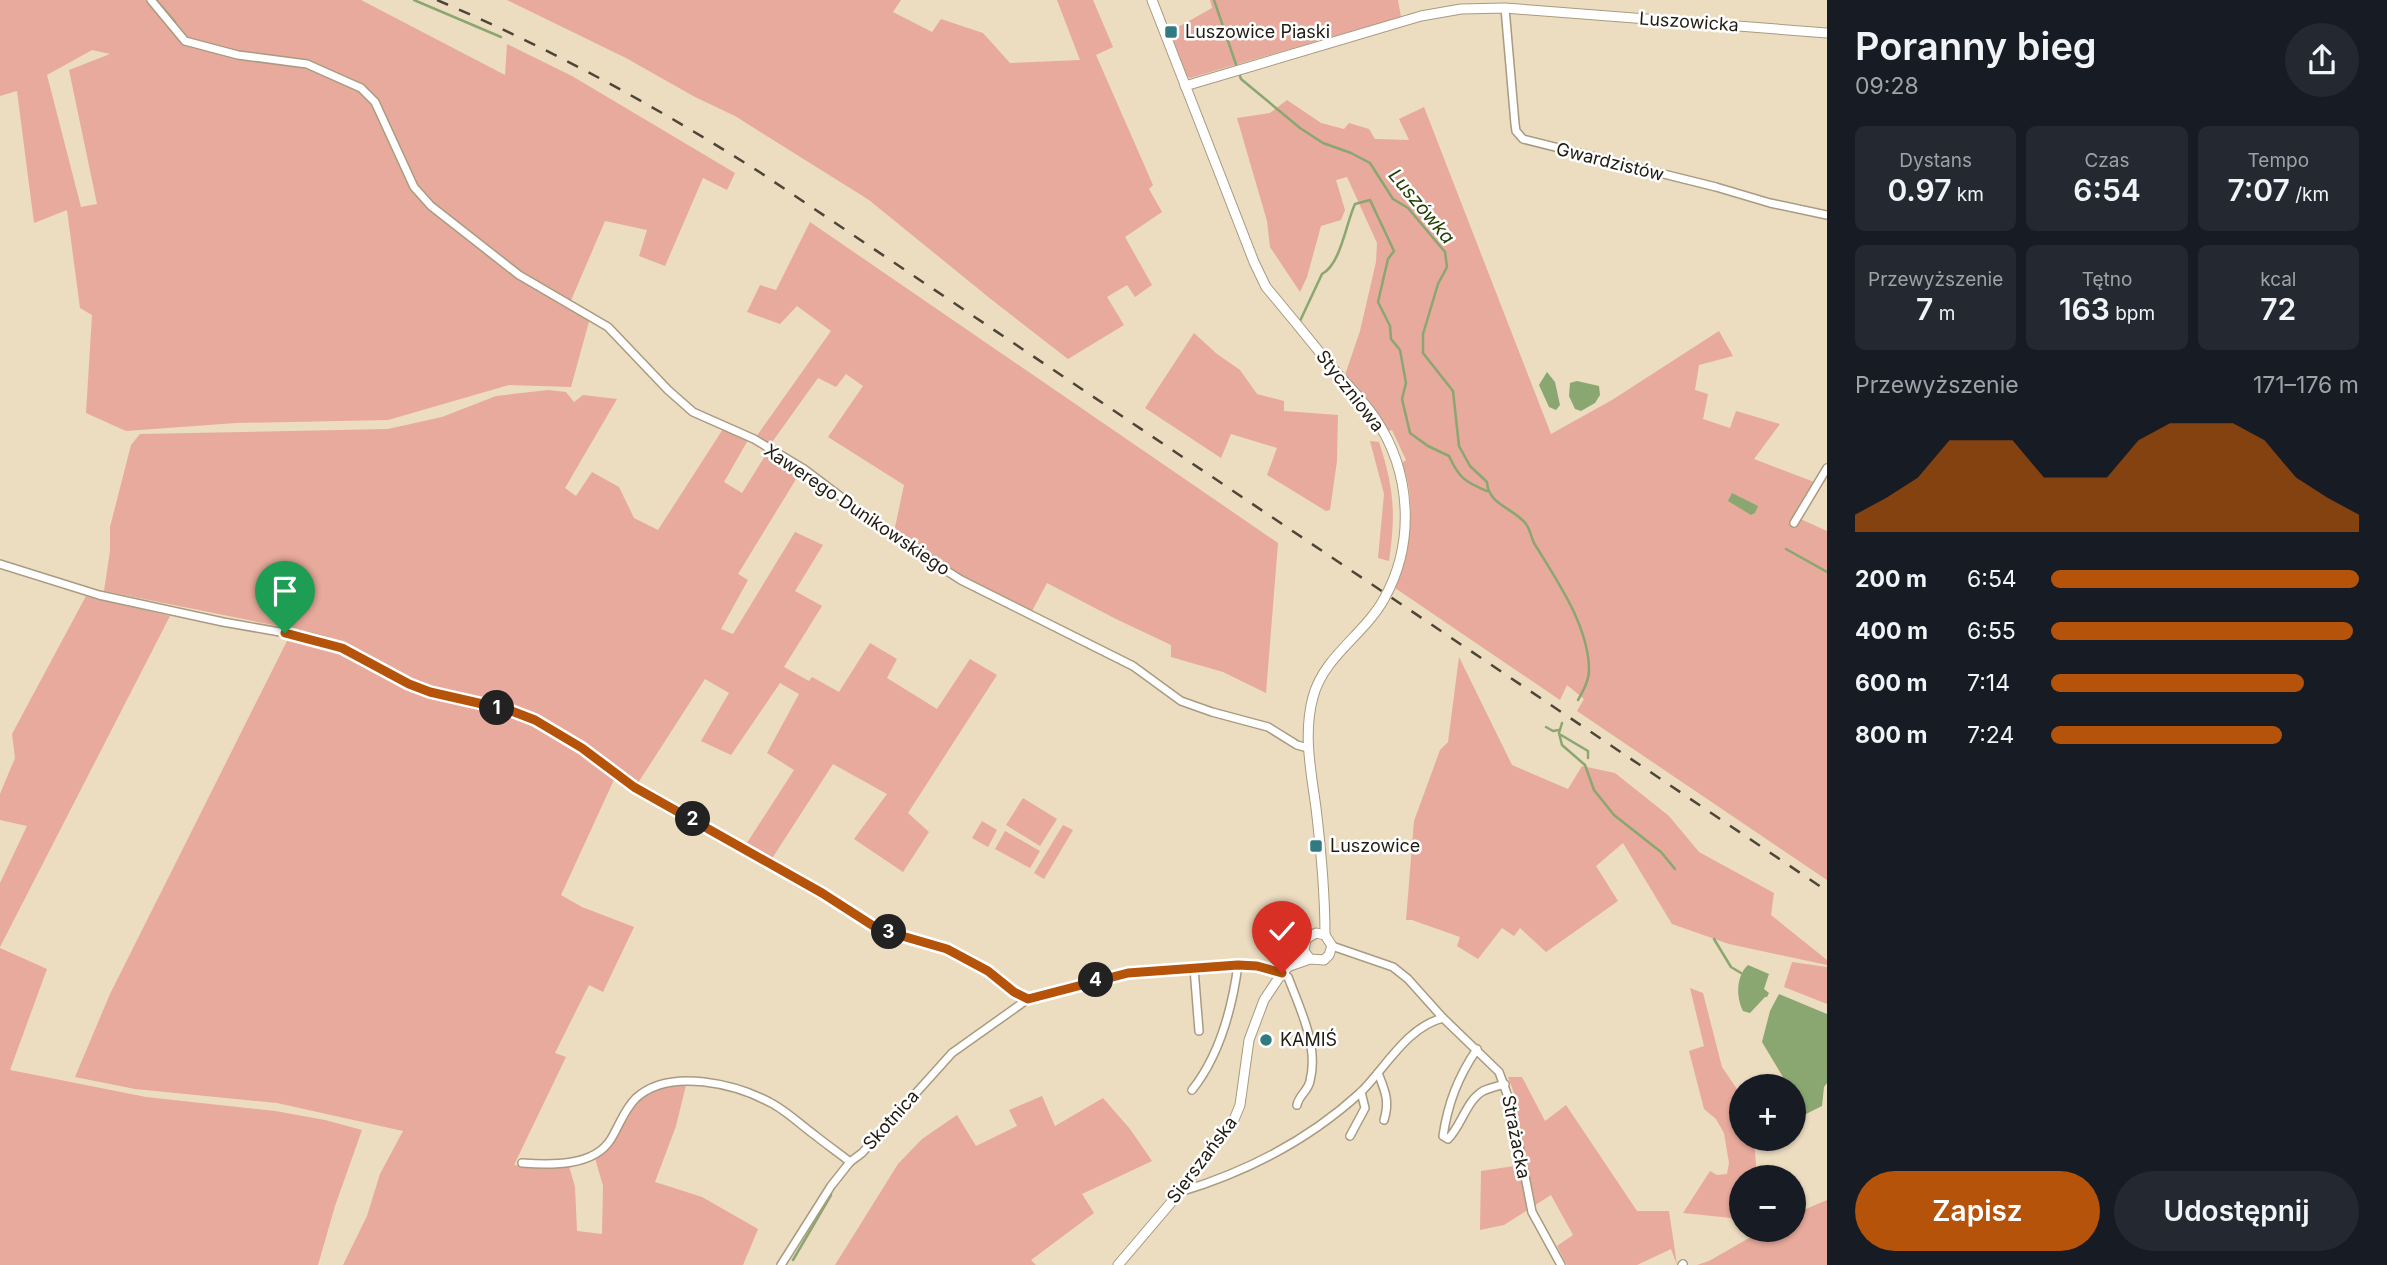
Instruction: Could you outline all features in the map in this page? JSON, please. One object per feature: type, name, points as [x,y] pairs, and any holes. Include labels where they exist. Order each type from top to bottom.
[{"type":"street","name":"Xawerego Dunikowskiego","points":[[151,0],[185,41],[238,55],[307,64],[360,88],[375,102],[414,187],[431,206],[519,275],[608,327],[668,390],[693,412],[754,439],[804,469],[894,537],[961,580],[1133,666],[1181,701],[1268,727],[1297,745],[1308,748]]},
{"type":"street","name":"Styczniowa","points":[[1152,0],[1266,287],[1373,415],[1389,442],[1401,476],[1406,528],[1401,558],[1380,606],[1319,679],[1310,709],[1308,748],[1324,878],[1324,915],[1320,934]]},
{"type":"street","name":"Luszowicka","points":[[1185,86],[1421,16],[1461,9],[1505,8],[1827,33]]},
{"type":"street","name":"Gwardzistów","points":[[1505,8],[1515,124],[1516,131],[1523,139],[1770,203],[1827,215]]},
{"type":"street","points":[[1794,523],[1827,468]]},
{"type":"street","points":[[0,564],[99,595],[314,639],[342,648],[409,684],[430,692],[509,710],[535,720],[564,737],[634,787],[822,893],[878,929],[947,949],[988,971],[1014,992],[1028,999],[1128,973],[1238,965],[1286,970],[1310,960],[1324,960],[1330,951],[1320,934],[1306,939],[1304,951],[1310,960]]},
{"type":"street","name":"Sierszańska","points":[[1118,1265],[1180,1192],[1237,1114],[1249,1041],[1264,1000],[1304,951]]},
{"type":"street","name":"Strażacka","points":[[1330,951],[1393,967],[1499,1072],[1505,1084],[1532,1212],[1561,1265]]},
{"type":"street","points":[[1192,1090],[1206,1073],[1220,1045],[1238,965]]},
{"type":"street","points":[[1194,968],[1199,1031]]},
{"type":"street","points":[[1286,970],[1309,1036],[1309,1086],[1297,1105]]},
{"type":"street","name":"Skotnica","points":[[781,1265],[831,1186],[850,1162],[862,1153],[952,1053],[1028,999]]},
{"type":"street","points":[[1180,1192],[1262,1160],[1290,1146],[1361,1092],[1423,1027],[1443,1018]]},
{"type":"street","points":[[1477,1049],[1454,1090],[1443,1136],[1448,1139],[1473,1099],[1484,1090],[1505,1084]]},
{"type":"street","points":[[1378,1073],[1387,1094],[1384,1120]]},
{"type":"street","points":[[522,1163],[552,1165],[594,1155],[605,1149],[635,1099],[666,1082],[686,1080],[730,1088],[761,1098],[786,1112],[850,1162]]},
{"type":"street","points":[[1350,1136],[1365,1108],[1361,1092]]},
{"type":"shaded area","points":[[0,0],[361,0],[505,75],[507,44],[572,76],[735,173],[727,190],[703,178],[665,266],[639,256],[647,230],[605,221],[569,305],[590,318],[571,387],[509,385],[388,420],[236,423],[126,431],[86,413],[92,315],[80,308],[67,210],[34,223],[17,91],[0,96]],"holes":[[[92,50],[110,54],[69,70],[97,204],[81,207],[47,75]]]},
{"type":"shaded area","points":[[507,0],[901,0],[893,12],[932,32],[941,19],[983,33],[1010,63],[1080,60],[1057,0],[1093,0],[1113,47],[1096,55],[1153,185],[1149,189],[1162,212],[1125,237],[1152,285],[1135,297],[1127,285],[1107,297],[1124,325],[1068,359],[869,200],[735,116],[626,58]]},
{"type":"shaded area","points":[[1210,0],[1398,0],[1401,17],[1190,78],[1186,76],[1173,39],[1173,30],[1212,8]]},
{"type":"shaded area","points":[[1287,100],[1321,123],[1344,129],[1349,123],[1369,129],[1375,139],[1409,140],[1399,119],[1424,107],[1551,434],[1612,400],[1719,331],[1733,356],[1699,365],[1695,390],[1708,394],[1703,419],[1730,428],[1736,411],[1780,424],[1754,459],[1817,483],[1796,517],[1827,531],[1827,880],[1577,711],[1584,699],[1567,685],[1560,700],[1395,588],[1410,526],[1410,494],[1402,463],[1406,460],[1392,430],[1389,431],[1345,375],[1360,331],[1376,262],[1377,243],[1347,177],[1336,180],[1345,210],[1341,220],[1321,226],[1307,277],[1300,292],[1270,247],[1267,221],[1237,118],[1270,113]]},
{"type":"shaded area","points":[[810,222],[1278,543],[1266,693],[1223,672],[1171,657],[1171,645],[1047,583],[1032,611],[965,578],[894,532],[904,485],[828,437],[863,386],[846,374],[836,387],[818,378],[770,445],[756,437],[831,331],[797,306],[780,324],[747,312],[760,285],[776,290]]},
{"type":"shaded area","points":[[1194,333],[1240,370],[1257,394],[1284,401],[1284,411],[1338,415],[1337,461],[1330,510],[1326,511],[1267,475],[1277,448],[1231,434],[1221,458],[1145,408]]},
{"type":"shaded area","points":[[1547,372],[1555,382],[1560,405],[1556,410],[1549,407],[1539,385]]},
{"type":"shaded area","points":[[1577,381],[1599,386],[1600,395],[1595,403],[1581,411],[1575,409],[1569,396],[1570,383]]},
{"type":"shaded area","points":[[548,390],[566,392],[574,402],[583,395],[617,399],[565,488],[576,496],[592,472],[619,487],[634,518],[658,530],[723,429],[748,440],[724,482],[742,493],[768,451],[801,471],[738,574],[748,580],[721,629],[733,634],[795,532],[823,545],[795,591],[822,606],[784,667],[809,681],[812,677],[839,692],[870,643],[897,659],[887,678],[937,709],[970,659],[997,675],[908,813],[929,832],[903,872],[854,839],[887,794],[833,764],[771,860],[745,846],[794,770],[767,753],[799,694],[780,683],[731,755],[701,741],[729,693],[705,679],[638,783],[618,771],[561,895],[582,907],[634,927],[603,992],[589,985],[555,1053],[566,1057],[514,1165],[554,1168],[569,1166],[575,1187],[577,1231],[602,1234],[603,1186],[595,1158],[611,1143],[640,1099],[658,1088],[687,1081],[676,1126],[655,1182],[702,1197],[758,1229],[743,1265],[343,1265],[367,1216],[380,1174],[403,1131],[277,1103],[135,1089],[75,1077],[110,994],[293,629],[104,591],[110,551],[110,527],[131,445],[140,434],[388,429],[442,417],[496,396]]},
{"type":"shaded area","points":[[1370,441],[1379,442],[1391,487],[1393,514],[1389,561],[1378,558],[1384,494]]},
{"type":"shaded area","points":[[1732,493],[1758,506],[1755,513],[1751,515],[1728,501]]},
{"type":"shaded area","points":[[86,596],[170,616],[0,947],[0,883],[27,826],[0,820],[0,794],[15,758],[12,734]]},
{"type":"shaded area","points":[[1459,657],[1512,765],[1568,789],[1582,766],[1615,773],[1669,816],[1699,852],[1774,893],[1771,915],[1827,960],[1827,965],[1729,944],[1672,924],[1623,843],[1596,866],[1618,901],[1546,952],[1520,928],[1514,936],[1502,928],[1478,959],[1457,946],[1460,937],[1406,920],[1414,821],[1440,750],[1448,742]]},
{"type":"shaded area","points":[[1023,798],[1057,819],[1040,846],[1006,825]]},
{"type":"shaded area","points":[[982,821],[997,830],[988,847],[972,838]]},
{"type":"shaded area","points":[[1063,825],[1073,830],[1044,879],[1034,873]]},
{"type":"shaded area","points":[[1005,831],[1040,851],[1030,868],[995,849]]},
{"type":"shaded area","points":[[0,948],[47,969],[10,1070],[146,1097],[275,1111],[362,1130],[335,1206],[318,1265],[0,1265]]},
{"type":"shaded area","points":[[1792,962],[1827,967],[1827,1004],[1784,987]]},
{"type":"shaded area","points":[[1748,965],[1769,974],[1764,989],[1769,993],[1750,1013],[1743,1011],[1738,993],[1741,975]]},
{"type":"shaded area","points":[[1690,988],[1703,993],[1722,1067],[1729,1077],[1729,1151],[1755,1151],[1756,1165],[1729,1165],[1729,1218],[1683,1213],[1710,1171],[1717,1175],[1727,1174],[1729,1163],[1724,1133],[1716,1119],[1704,1109],[1689,1051],[1704,1046]]},
{"type":"shaded area","points":[[1779,994],[1827,1014],[1827,1083],[1822,1106],[1806,1114],[1806,1074],[1781,1074],[1762,1042],[1770,1011]]},
{"type":"shaded area","points":[[1508,1077],[1522,1077],[1545,1121],[1566,1105],[1637,1211],[1669,1211],[1677,1265],[1671,1249],[1637,1265],[1567,1265],[1557,1246],[1573,1235],[1551,1195],[1504,1225],[1480,1230],[1481,1171],[1527,1164],[1514,1093]]},
{"type":"shaded area","points":[[1042,1096],[1055,1126],[1103,1098],[1130,1129],[1152,1161],[1082,1194],[1094,1213],[1031,1260],[1036,1265],[835,1265],[898,1164],[922,1139],[957,1115],[976,1146],[1017,1126],[1009,1110]]},
{"type":"shaded area","points":[[1827,1200],[1827,1265],[1697,1265],[1742,1242],[1806,1242],[1806,1209]]},
{"type":"waterway","points":[[156,0],[175,22]]},
{"type":"waterway","points":[[414,0],[501,37]]},
{"type":"waterway","name":"Luszówka","points":[[1214,0],[1241,79],[1300,128],[1323,143],[1370,163],[1393,199],[1408,208],[1445,252],[1447,267],[1438,284],[1423,334],[1423,353],[1453,391],[1459,446],[1470,466],[1487,482],[1492,496],[1529,528],[1534,543],[1570,604],[1588,653],[1587,682],[1578,700]]},
{"type":"waterway","points":[[1300,321],[1322,274],[1334,262],[1355,204],[1370,200],[1394,251],[1388,259],[1378,302],[1390,326],[1391,339],[1400,350],[1406,383],[1402,399],[1410,433],[1449,456],[1464,478],[1487,491]]},
{"type":"waterway","points":[[1786,549],[1827,572]]},
{"type":"waterway","points":[[1562,723],[1559,733],[1562,745],[1585,765],[1594,790],[1614,815],[1661,852],[1675,869]]},
{"type":"waterway","points":[[1546,727],[1553,731],[1559,730]]},
{"type":"waterway","points":[[1561,735],[1588,751],[1588,758]]},
{"type":"waterway","points":[[1714,939],[1731,967],[1741,973]]},
{"type":"waterway","points":[[793,1260],[831,1195]]},
{"type":"railway","points":[[437,0],[521,38],[602,80],[761,173],[1827,891]]},
{"type":"place","name":"Luszowice Piaski","points":[[1171,32]]},
{"type":"place","name":"Luszowice","points":[[1316,846]]},
{"type":"place","name":"KAMIŚ","points":[[1266,1040]]},
{"type":"route","points":[[285,633],[342,648],[409,684],[430,692],[509,710],[535,720],[582,748],[634,787],[738,844],[878,929],[947,949],[988,971],[1014,992],[1028,999],[1128,973],[1238,965],[1257,966],[1282,973]]}]
